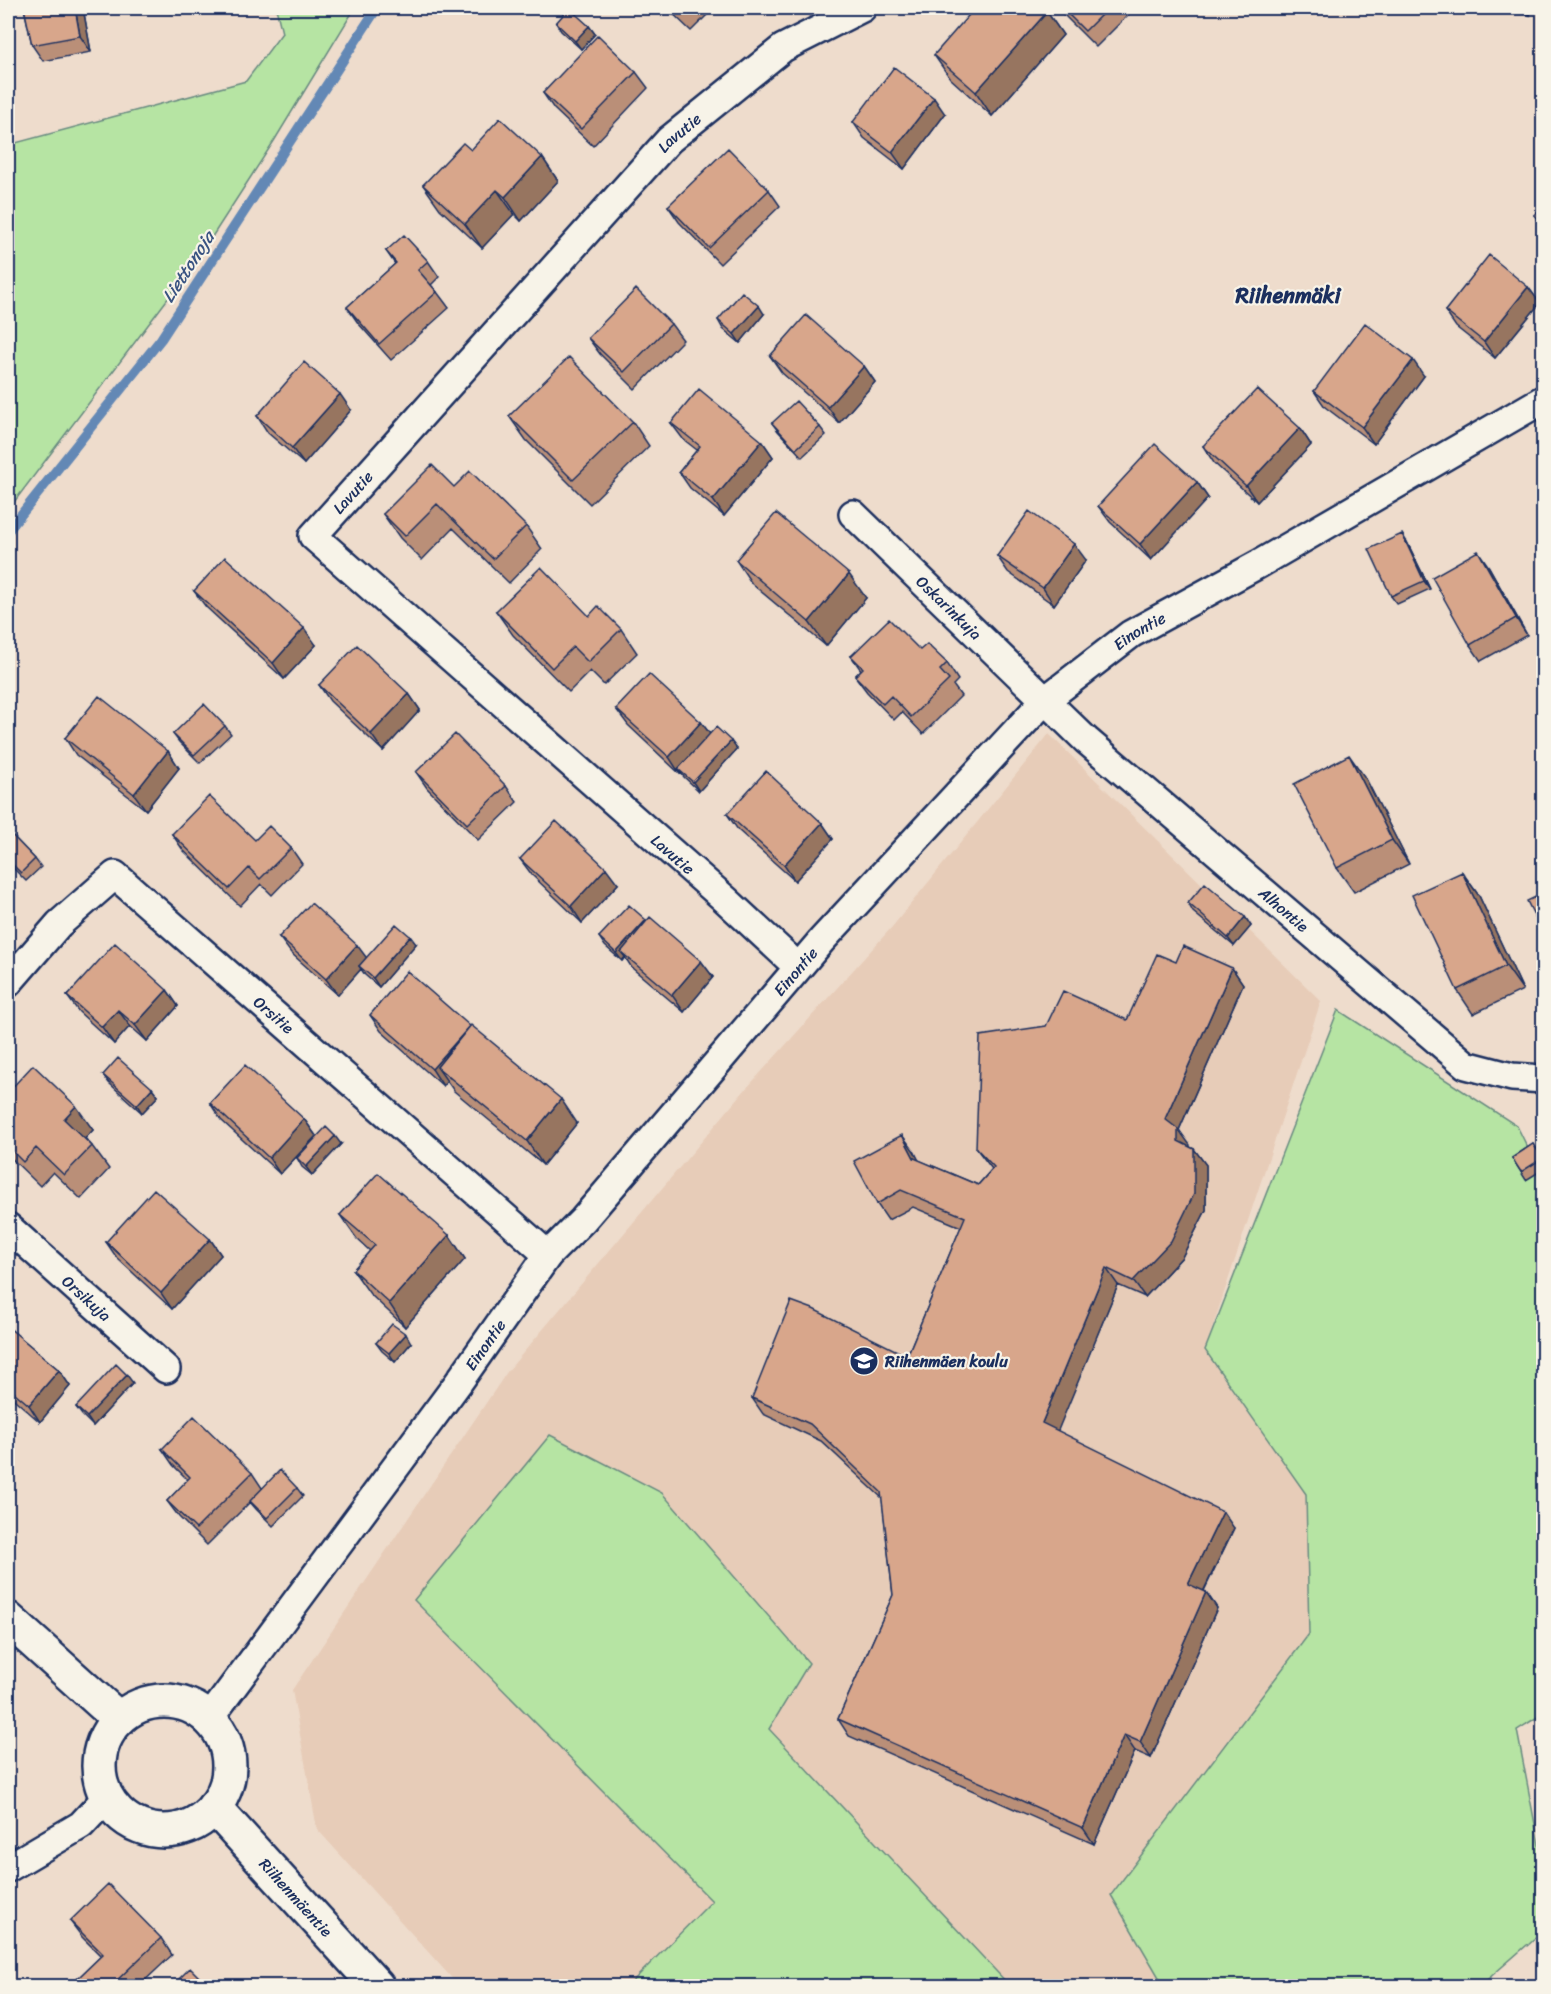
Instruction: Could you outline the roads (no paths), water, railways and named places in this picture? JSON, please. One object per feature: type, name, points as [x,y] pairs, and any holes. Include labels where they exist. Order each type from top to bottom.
[{"type":"street","name":"Lavutie","points":[[798,967],[726,900],[313,536],[669,140],[783,48],[862,8]]},
{"type":"street","name":"Einontie","points":[[209,1719],[458,1383],[548,1255],[583,1220],[798,967],[1044,700],[1131,634],[1259,564],[1544,399]]},
{"type":"street","name":"Oskarinkuja","points":[[853,514],[1044,700]]},
{"type":"street","name":"Alhontie","points":[[1044,700],[1095,748],[1466,1065],[1512,1077],[1544,1078]]},
{"type":"street","name":"Orsitie","points":[[8,983],[59,924],[115,875],[548,1255]]},
{"type":"street","name":"Orsikuja","points":[[8,1227],[166,1369]]},
{"type":"street","points":[[8,1619],[119,1719]]},
{"type":"street","points":[[154,1702],[174,1702],[193,1708],[209,1719],[226,1746],[229,1762],[228,1779],[223,1794],[214,1808],[199,1821],[179,1830],[158,1831],[138,1826],[120,1814],[107,1797],[100,1777],[100,1756],[106,1736],[119,1719],[135,1708],[154,1702]]},
{"type":"street","points":[[8,1868],[81,1826],[107,1797]]},
{"type":"street","name":"Riihenmäentie","points":[[214,1808],[377,1986]]},
{"type":"waterway","name":"Liettonoja","points":[[8,531],[161,339],[377,8]]},
{"type":"place","name":"Riihenmäen koulu","points":[[864,1361]]},
{"type":"district","name":"Riihenmäki","points":[[1288,295]]}]
